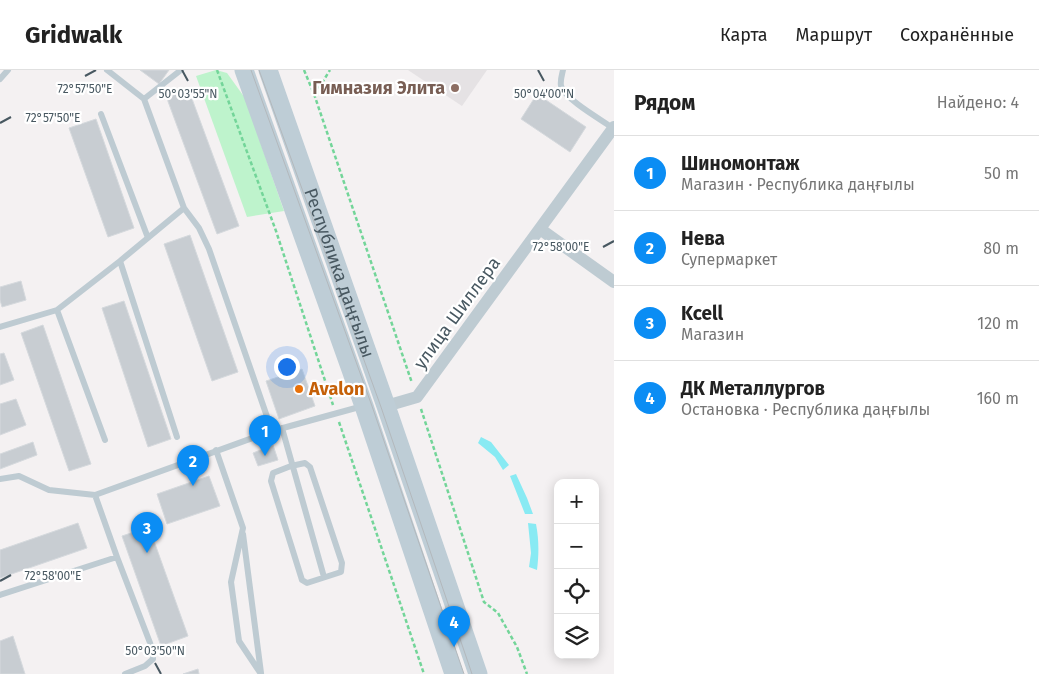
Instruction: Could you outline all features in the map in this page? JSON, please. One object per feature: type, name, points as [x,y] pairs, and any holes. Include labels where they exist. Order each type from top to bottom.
[{"type":"main road","name":"Республика даңғылы","points":[[244,70],[364,406],[454,674]]},
{"type":"main road","name":"Республика даңғылы","points":[[268,70],[478,674]]},
{"type":"street","name":"улица Шиллера","points":[[386,406],[417,397],[614,127]]},
{"type":"street","points":[[540,229],[614,282]]},
{"type":"lane","points":[[0,79],[8,70]]},
{"type":"lane","points":[[107,70],[144,99],[184,208],[199,228],[209,248],[272,431]]},
{"type":"lane","points":[[144,99],[182,70]]},
{"type":"lane","points":[[563,70],[560,79],[561,86],[566,94],[614,127]]},
{"type":"lane","points":[[101,114],[148,238]]},
{"type":"lane","points":[[0,327],[57,310],[184,208]]},
{"type":"lane","points":[[120,261],[177,438]]},
{"type":"lane","points":[[57,310],[105,440]]},
{"type":"lane","points":[[0,479],[19,476],[49,490],[95,495],[272,431],[364,406]]},
{"type":"lane","points":[[282,428],[324,577]]},
{"type":"lane","points":[[216,450],[243,528],[261,674]]},
{"type":"lane","points":[[305,463],[310,467],[342,564],[341,572],[307,583],[302,580],[271,481],[273,473],[292,466],[305,463]]},
{"type":"lane","points":[[95,495],[152,648],[153,659],[145,666],[125,674]]},
{"type":"lane","points":[[243,528],[232,582],[239,641],[261,674]]},
{"type":"lane","points":[[0,595],[117,557]]},
{"type":"path","points":[[217,70],[276,231],[424,674]]},
{"type":"path","points":[[304,70],[314,94],[417,397],[484,602],[498,613],[517,646],[527,674]]},
{"type":"path","points":[[314,94],[330,70]]},
{"type":"shaded area","name":"Гимназия Элита","points":[[408,70],[487,70],[462,106]]},
{"type":"green space","points":[[216,70],[227,73],[245,98],[284,211],[247,217],[196,76]]},
{"type":"water","points":[[481,437],[491,442],[509,465],[503,470],[495,457],[478,443]]},
{"type":"water","points":[[516,474],[533,514],[525,514],[510,476]]},
{"type":"water","points":[[528,523],[536,524],[538,535],[537,570],[529,567],[531,553]]},
{"type":"building","points":[[140,70],[169,70],[159,84]]},
{"type":"building","points":[[188,88],[239,226],[217,234],[166,96]]},
{"type":"building","points":[[537,94],[586,127],[570,152],[521,119]]},
{"type":"building","points":[[96,119],[134,228],[108,237],[69,128]]},
{"type":"building","points":[[190,235],[238,372],[212,381],[164,244]]},
{"type":"building","points":[[21,281],[26,300],[2,307],[0,287]]},
{"type":"building","points":[[124,301],[171,439],[148,447],[102,308]]},
{"type":"building","points":[[43,325],[91,464],[69,471],[21,333]]},
{"type":"building","points":[[4,353],[14,380],[0,385],[0,354]]},
{"type":"building","points":[[302,369],[315,406],[279,419],[266,381]]},
{"type":"building","points":[[16,399],[26,425],[0,435],[0,404]]},
{"type":"building","points":[[33,442],[37,455],[0,469],[0,454]]},
{"type":"building","points":[[273,445],[278,460],[258,466],[253,453]]},
{"type":"building","points":[[209,476],[220,506],[167,524],[157,494]]},
{"type":"building","points":[[78,523],[87,548],[0,578],[0,550]]},
{"type":"building","points":[[149,527],[188,636],[161,646],[122,536]]},
{"type":"building","points":[[13,636],[25,674],[0,674],[0,641]]},
{"type":"building","points":[[198,669],[199,674],[183,674]]},
{"type":"tram line","points":[[251,70],[373,409],[464,674]]},
{"type":"tram line","points":[[259,70],[381,407],[472,674]]},
{"type":"place","name":"Гимназия Элита","points":[[455,88]]},
{"type":"place","name":"Avalon","points":[[299,389]]},
{"type":"place","name":"Шиномонтаж","points":[[265,456]]},
{"type":"place","name":"Нева","points":[[193,486]]},
{"type":"place","name":"Kcell","points":[[147,553]]},
{"type":"place","name":"ДК Металлургов","points":[[454,647]]}]
